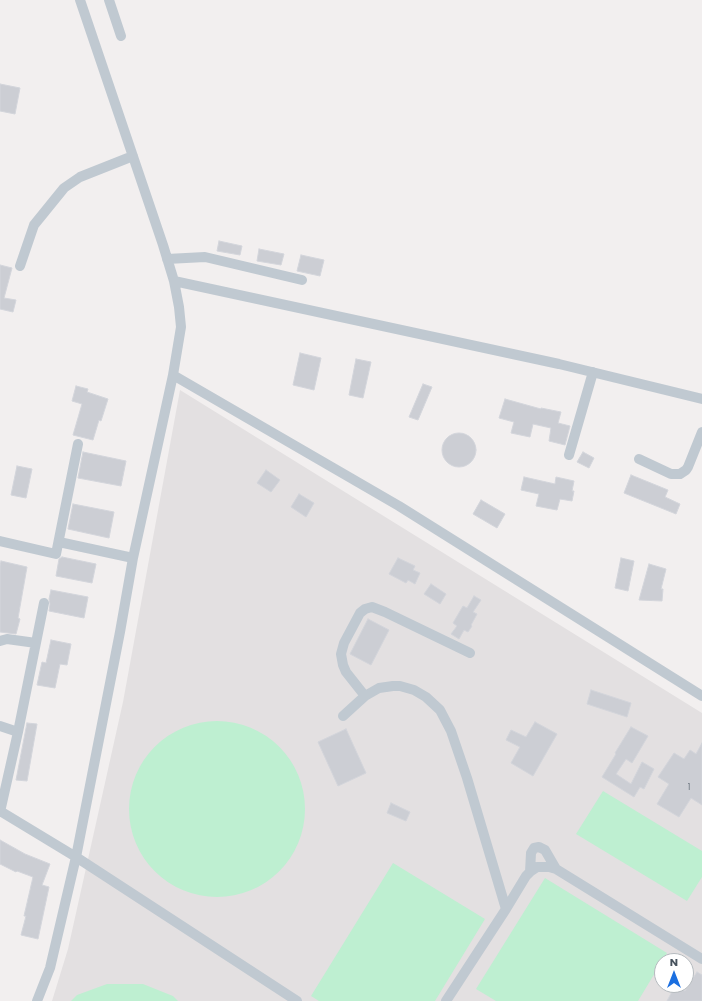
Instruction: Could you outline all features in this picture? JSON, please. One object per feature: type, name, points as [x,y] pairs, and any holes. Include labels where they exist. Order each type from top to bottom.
[{"type":"street","points":[[37,1001],[50,968],[76,857],[133,558],[173,374],[180,327],[179,307],[174,281],[80,0]]},
{"type":"street","points":[[109,0],[120,36]]},
{"type":"street","points":[[20,266],[34,225],[64,188],[80,177],[133,156]]},
{"type":"street","points":[[167,259],[205,258],[302,280]]},
{"type":"street","points":[[174,281],[593,372],[702,399]]},
{"type":"street","points":[[569,455],[593,372]]},
{"type":"street","points":[[173,374],[399,506],[702,696]]},
{"type":"street","points":[[639,458],[671,474],[680,474],[688,467],[702,432]]},
{"type":"street","points":[[0,541],[56,554],[78,444]]},
{"type":"street","points":[[59,542],[133,558]]},
{"type":"street","points":[[44,603],[18,732],[0,811],[76,857],[297,1001]]},
{"type":"street","points":[[365,696],[346,672],[341,654],[344,642],[360,613],[365,609],[372,607],[385,612],[470,653]]},
{"type":"street","points":[[0,641],[7,639],[36,643]]},
{"type":"street","points":[[343,716],[365,696],[379,688],[393,686],[400,686],[414,690],[426,697],[440,710],[451,731],[468,778],[506,908]]},
{"type":"street","points":[[0,726],[18,732]]},
{"type":"street","points":[[530,872],[531,853],[534,848],[539,847],[545,850],[556,869]]},
{"type":"street","points":[[446,1001],[526,876],[537,867],[542,866],[549,866],[556,869],[702,959]]},
{"type":"shaded area","points":[[180,390],[702,713],[702,1001],[52,1001],[68,949],[123,702]]},
{"type":"green space","points":[[217,721],[234,723],[251,728],[273,741],[285,753],[298,775],[303,792],[305,809],[303,826],[298,843],[285,865],[273,877],[251,890],[234,895],[217,897],[200,895],[183,890],[161,877],[149,865],[136,843],[131,826],[129,809],[131,792],[136,775],[149,753],[161,741],[183,728],[200,723]]},
{"type":"green space","points":[[603,791],[702,851],[702,877],[687,901],[576,834]]},
{"type":"green space","points":[[393,863],[485,919],[435,1001],[319,1001],[311,996]]},
{"type":"green space","points":[[545,878],[667,953],[654,953],[654,975],[638,1001],[496,1001],[476,989]]},
{"type":"green space","points":[[107,984],[143,984],[173,996],[178,1001],[71,1001],[77,995]]},
{"type":"building","points":[[0,84],[20,88],[15,114],[0,111]]},
{"type":"building","points":[[219,241],[242,246],[240,255],[217,251]]},
{"type":"building","points":[[259,249],[284,254],[281,265],[257,261]]},
{"type":"building","points":[[301,255],[324,260],[320,276],[297,271]]},
{"type":"building","points":[[0,265],[12,268],[4,298],[16,300],[13,312],[0,309]]},
{"type":"building","points":[[300,353],[321,358],[314,390],[293,385]]},
{"type":"building","points":[[356,359],[371,362],[363,398],[349,395]]},
{"type":"building","points":[[423,384],[432,387],[418,420],[409,417]]},
{"type":"building","points":[[76,386],[88,389],[87,392],[108,399],[101,421],[99,420],[93,440],[73,435],[82,404],[72,401]]},
{"type":"building","points":[[505,399],[541,409],[561,412],[558,423],[570,426],[565,445],[549,441],[551,428],[533,424],[530,437],[511,433],[514,422],[499,418]]},
{"type":"building","points":[[456,433],[462,433],[466,434],[473,440],[476,450],[475,457],[469,464],[462,467],[456,467],[452,466],[445,460],[442,453],[442,447],[443,443],[449,436]]},
{"type":"building","points":[[83,452],[126,461],[121,486],[78,478]]},
{"type":"building","points":[[583,452],[594,458],[589,468],[577,462]]},
{"type":"building","points":[[17,466],[32,469],[26,498],[11,495]]},
{"type":"building","points":[[266,470],[280,480],[271,492],[257,483]]},
{"type":"building","points":[[631,475],[668,490],[665,497],[680,504],[676,514],[624,493]]},
{"type":"building","points":[[524,477],[555,484],[556,477],[574,481],[572,501],[560,499],[557,510],[536,506],[539,494],[521,490]]},
{"type":"building","points":[[299,494],[314,503],[306,517],[291,507]]},
{"type":"building","points":[[481,500],[505,514],[497,528],[473,514]]},
{"type":"building","points":[[73,504],[114,512],[109,538],[68,529]]},
{"type":"building","points":[[62,557],[96,564],[92,583],[56,576],[59,559]]},
{"type":"building","points":[[398,558],[415,566],[413,570],[420,573],[415,584],[408,580],[406,583],[389,574]]},
{"type":"building","points":[[621,558],[634,561],[628,591],[615,588]]},
{"type":"building","points":[[1,561],[27,567],[18,618],[20,619],[16,634],[0,632]]},
{"type":"building","points":[[649,564],[666,569],[661,589],[663,589],[662,601],[639,600]]},
{"type":"building","points":[[431,584],[446,594],[440,604],[424,594]]},
{"type":"building","points":[[51,590],[88,597],[84,618],[49,611]]},
{"type":"building","points":[[474,596],[481,600],[473,612],[477,614],[468,632],[464,630],[459,639],[451,634],[457,626],[453,623],[463,606],[467,608]]},
{"type":"building","points":[[368,619],[389,630],[371,665],[350,654]]},
{"type":"building","points":[[51,640],[71,644],[67,665],[60,664],[55,688],[37,685],[42,662],[46,663]]},
{"type":"building","points":[[591,690],[631,703],[627,717],[587,704]]},
{"type":"building","points":[[535,722],[557,734],[533,776],[511,763],[520,747],[506,740],[511,730],[526,737]]},
{"type":"building","points":[[27,723],[37,724],[27,781],[16,780]]},
{"type":"building","points":[[631,727],[648,736],[632,763],[626,759],[616,774],[631,784],[642,762],[654,769],[644,789],[640,787],[634,797],[602,777]]},
{"type":"building","points":[[346,729],[366,773],[338,786],[318,742]]},
{"type":"building","points":[[702,743],[702,805],[691,798],[679,817],[657,804],[669,784],[658,777],[674,753],[684,759],[690,750],[696,754]]},
{"type":"building","points":[[391,803],[410,812],[406,821],[387,813]]},
{"type":"building","points":[[0,840],[25,854],[50,864],[42,885],[49,887],[38,939],[21,935],[33,877],[17,871],[16,872],[0,864]]},
{"type":"building","points":[[697,972],[702,975],[702,1001],[667,1001],[671,993],[694,993],[694,977]]}]
